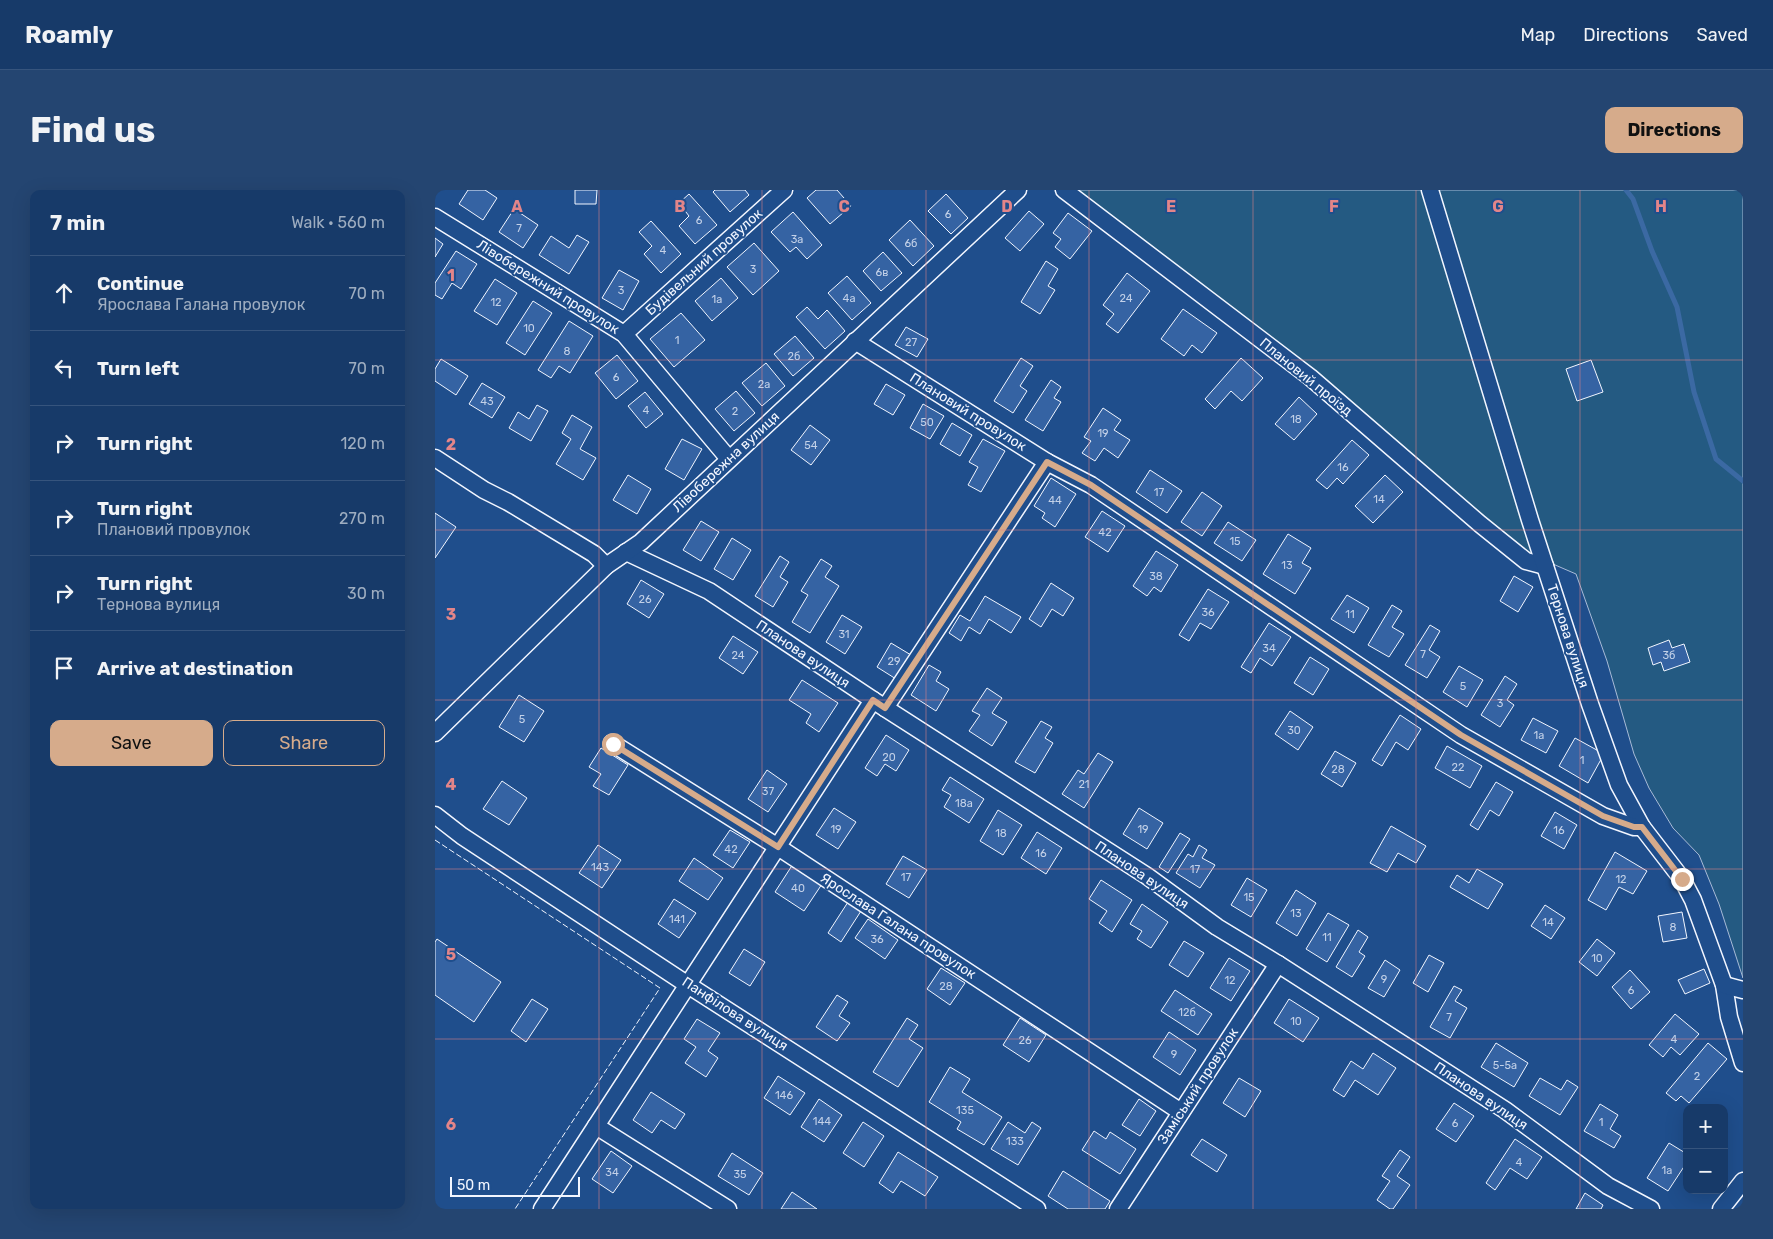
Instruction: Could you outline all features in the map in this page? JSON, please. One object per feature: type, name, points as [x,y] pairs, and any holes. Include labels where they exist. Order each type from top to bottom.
[{"type":"street","name":"Будівельний провулок","points":[[624,334],[784,190]]},
{"type":"street","name":"Лівобережна вулиця","points":[[435,733],[606,566],[641,542],[1018,190]]},
{"type":"street","name":"Плановий проїзд","points":[[1064,190],[1310,377],[1480,524],[1526,561],[1545,566]]},
{"type":"street","name":"Тернова вулиця","points":[[1430,190],[1545,566],[1590,704],[1619,785],[1642,827],[1682,879],[1693,900],[1724,985],[1729,1017],[1743,1063]]},
{"type":"street","name":"Лівобережний провулок","points":[[435,218],[624,334],[729,459]]},
{"type":"street","name":"Плановий провулок","points":[[855,342],[1047,462],[1091,485],[1461,735],[1603,816],[1634,827],[1642,827]]},
{"type":"street","points":[[435,458],[484,490],[508,502],[594,554],[606,566]]},
{"type":"street","points":[[542,1209],[778,847],[1047,462]]},
{"type":"street","name":"Планова вулиця","points":[[626,552],[709,591],[879,704],[1147,876],[1217,927],[1505,1110],[1608,1186],[1651,1209]]},
{"type":"street","name":"Ярослава Галана провулок","points":[[613,744],[778,847],[1181,1112]]},
{"type":"street","name":"Панфілова вулиця","points":[[435,815],[462,836],[688,985],[1037,1209]]},
{"type":"street","name":"Заміський провулок","points":[[1118,1209],[1278,964]]},
{"type":"street","points":[[1724,985],[1743,990]]},
{"type":"street","points":[[596,1126],[728,1209]]},
{"type":"street","points":[[1721,1209],[1743,1180]]},
{"type":"shaded area","points":[[1074,190],[1743,190],[1743,978],[1719,904],[1699,855],[1673,828],[1649,788],[1634,754],[1607,661],[1576,574],[1532,555],[1486,520]]},
{"type":"building","points":[[468,190],[485,190],[497,198],[483,220],[459,204]]},
{"type":"building","points":[[575,190],[597,190],[596,204],[575,204]]},
{"type":"building","points":[[715,190],[745,190],[749,195],[730,212],[713,192]]},
{"type":"building","points":[[816,190],[837,190],[851,206],[830,224],[807,198]]},
{"type":"building","points":[[689,194],[717,225],[695,244],[679,226],[689,216],[679,203]]},
{"type":"building","points":[[946,194],[968,218],[951,234],[928,211]]},
{"type":"building","points":[[514,209],[538,225],[523,248],[499,232]]},
{"type":"building","points":[[1029,211],[1044,224],[1020,251],[1005,238]]},
{"type":"building","points":[[793,212],[822,245],[807,259],[796,247],[790,252],[771,232]]},
{"type":"building","points":[[1068,213],[1092,231],[1070,259],[1055,247],[1061,239],[1053,233]]},
{"type":"building","points":[[910,220],[934,246],[913,266],[889,240]]},
{"type":"building","points":[[651,221],[681,254],[661,273],[644,254],[652,246],[639,232]]},
{"type":"building","points":[[577,235],[589,242],[569,274],[539,255],[551,236],[569,248]]},
{"type":"building","points":[[435,238],[443,244],[435,257]]},
{"type":"building","points":[[754,243],[779,271],[753,295],[727,267]]},
{"type":"building","points":[[456,251],[477,264],[461,289],[452,283],[442,299],[435,295],[435,283]]},
{"type":"building","points":[[883,252],[902,273],[881,291],[863,271]]},
{"type":"building","points":[[1046,261],[1058,269],[1048,286],[1055,290],[1040,314],[1021,302]]},
{"type":"building","points":[[619,270],[639,281],[623,310],[602,298]]},
{"type":"building","points":[[1127,273],[1150,291],[1118,333],[1106,324],[1114,314],[1103,305]]},
{"type":"building","points":[[847,276],[871,303],[852,320],[828,293]]},
{"type":"building","points":[[721,278],[738,298],[712,321],[695,301]]},
{"type":"building","points":[[495,279],[517,293],[497,325],[474,311]]},
{"type":"building","points":[[533,301],[552,313],[525,355],[506,343]]},
{"type":"building","points":[[807,307],[818,319],[827,310],[845,331],[825,349],[796,317]]},
{"type":"building","points":[[1183,309],[1217,333],[1202,353],[1192,345],[1184,356],[1161,339]]},
{"type":"building","points":[[681,313],[705,340],[674,367],[650,339]]},
{"type":"building","points":[[569,321],[593,336],[570,373],[559,366],[551,378],[538,370]]},
{"type":"building","points":[[906,327],[928,339],[917,357],[895,345]]},
{"type":"building","points":[[795,336],[814,358],[793,376],[774,354]]},
{"type":"building","points":[[617,355],[638,381],[616,399],[595,373]]},
{"type":"building","points":[[1021,358],[1033,366],[1020,386],[1027,391],[1013,413],[994,401]]},
{"type":"building","points":[[1241,358],[1263,378],[1242,401],[1231,391],[1215,409],[1205,399]]},
{"type":"building","points":[[441,359],[468,376],[456,395],[435,381],[435,369]]},
{"type":"building","points":[[1591,360],[1603,392],[1577,401],[1566,369]]},
{"type":"building","points":[[766,363],[785,386],[762,406],[742,383]]},
{"type":"building","points":[[1051,380],[1061,387],[1054,398],[1061,402],[1043,431],[1025,420]]},
{"type":"building","points":[[482,383],[505,397],[492,418],[469,404]]},
{"type":"building","points":[[886,384],[905,395],[893,415],[874,404]]},
{"type":"building","points":[[736,391],[755,413],[734,431],[715,409]]},
{"type":"building","points":[[645,392],[663,414],[646,428],[628,406]]},
{"type":"building","points":[[1299,397],[1317,414],[1294,440],[1275,424]]},
{"type":"building","points":[[923,404],[944,416],[930,439],[910,428]]},
{"type":"building","points":[[537,405],[548,411],[531,441],[509,428],[518,412],[529,419]]},
{"type":"building","points":[[1103,408],[1121,420],[1114,430],[1130,440],[1118,458],[1104,448],[1095,461],[1082,453],[1091,441],[1084,437]]},
{"type":"building","points":[[572,415],[592,427],[580,449],[596,458],[583,480],[556,464],[571,439],[562,433]]},
{"type":"building","points":[[952,423],[972,435],[960,456],[940,444]]},
{"type":"building","points":[[810,425],[830,440],[811,465],[791,450]]},
{"type":"building","points":[[682,439],[702,449],[684,480],[665,469]]},
{"type":"building","points":[[983,439],[1005,451],[981,492],[968,485],[978,467],[969,462]]},
{"type":"building","points":[[1352,440],[1369,455],[1343,484],[1337,478],[1327,489],[1316,480]]},
{"type":"building","points":[[1150,470],[1182,491],[1167,513],[1136,492]]},
{"type":"building","points":[[628,475],[651,489],[637,514],[613,500]]},
{"type":"building","points":[[1385,475],[1403,492],[1373,523],[1355,506]]},
{"type":"building","points":[[1051,478],[1076,494],[1055,527],[1042,518],[1045,513],[1034,506]]},
{"type":"building","points":[[1202,492],[1222,506],[1202,536],[1181,522]]},
{"type":"building","points":[[1102,511],[1125,526],[1108,552],[1085,537]]},
{"type":"building","points":[[435,513],[456,527],[435,558]]},
{"type":"building","points":[[701,521],[719,532],[701,561],[683,550]]},
{"type":"building","points":[[1228,522],[1256,540],[1242,561],[1214,543]]},
{"type":"building","points":[[1288,534],[1311,548],[1302,563],[1311,568],[1295,594],[1263,574]]},
{"type":"building","points":[[732,538],[751,550],[733,580],[714,569]]},
{"type":"building","points":[[1156,551],[1178,565],[1161,592],[1154,587],[1147,596],[1133,586]]},
{"type":"building","points":[[780,556],[789,562],[780,577],[788,582],[773,607],[755,596]]},
{"type":"building","points":[[821,559],[832,566],[825,577],[839,586],[810,633],[792,622],[808,595],[801,591]]},
{"type":"building","points":[[1514,576],[1533,587],[1518,612],[1500,601]]},
{"type":"building","points":[[641,580],[664,594],[649,618],[627,604]]},
{"type":"building","points":[[1051,583],[1074,598],[1063,616],[1052,609],[1041,627],[1029,619]]},
{"type":"building","points":[[1208,589],[1229,602],[1211,629],[1200,623],[1189,641],[1179,635]]},
{"type":"building","points":[[1347,595],[1369,608],[1354,633],[1331,619]]},
{"type":"building","points":[[985,596],[1021,617],[1011,633],[989,619],[980,634],[969,627],[961,641],[949,633],[960,615],[970,621]]},
{"type":"building","points":[[1392,605],[1402,611],[1392,627],[1404,634],[1389,657],[1368,645]]},
{"type":"building","points":[[842,615],[862,627],[845,654],[826,642]]},
{"type":"building","points":[[1269,623],[1291,637],[1272,666],[1260,658],[1251,673],[1241,667]]},
{"type":"building","points":[[1430,625],[1440,631],[1429,650],[1440,657],[1427,678],[1405,665]]},
{"type":"building","points":[[733,636],[758,652],[743,674],[719,658]]},
{"type":"building","points":[[1669,640],[1672,648],[1684,644],[1690,662],[1664,671],[1661,662],[1653,665],[1648,648]]},
{"type":"building","points":[[891,643],[911,655],[896,679],[877,667]]},
{"type":"building","points":[[1310,657],[1329,669],[1313,695],[1294,683]]},
{"type":"building","points":[[929,665],[941,672],[936,681],[949,689],[936,711],[911,695]]},
{"type":"building","points":[[1459,666],[1483,680],[1467,707],[1443,692]]},
{"type":"building","points":[[1505,676],[1517,684],[1507,700],[1514,705],[1500,727],[1481,715]]},
{"type":"building","points":[[802,680],[838,703],[819,732],[806,723],[811,714],[789,700]]},
{"type":"building","points":[[987,688],[1002,698],[992,713],[1007,722],[992,746],[969,731],[980,715],[972,711]]},
{"type":"building","points":[[519,695],[544,711],[524,742],[499,727]]},
{"type":"building","points":[[1290,711],[1313,727],[1298,750],[1275,734]]},
{"type":"building","points":[[1400,715],[1421,729],[1408,750],[1396,742],[1382,766],[1372,760]]},
{"type":"building","points":[[1533,718],[1558,731],[1546,753],[1521,740]]},
{"type":"building","points":[[1041,721],[1052,727],[1045,738],[1053,743],[1035,773],[1015,762]]},
{"type":"building","points":[[886,735],[909,750],[896,771],[885,764],[877,776],[865,768]]},
{"type":"building","points":[[1575,738],[1604,754],[1588,783],[1559,766]]},
{"type":"building","points":[[1447,746],[1482,766],[1470,788],[1435,768]]},
{"type":"building","points":[[601,748],[628,765],[609,795],[593,786],[601,774],[589,767]]},
{"type":"building","points":[[1335,751],[1356,763],[1342,787],[1321,774]]},
{"type":"building","points":[[1098,753],[1113,762],[1084,808],[1062,794],[1078,770],[1084,774]]},
{"type":"building","points":[[767,770],[787,784],[768,812],[748,799]]},
{"type":"building","points":[[950,777],[984,799],[969,823],[944,807],[951,795],[942,790]]},
{"type":"building","points":[[502,781],[527,798],[509,825],[483,809]]},
{"type":"building","points":[[1496,782],[1513,792],[1499,816],[1490,810],[1478,830],[1470,825]]},
{"type":"building","points":[[834,808],[856,822],[838,849],[816,835]]},
{"type":"building","points":[[1139,808],[1163,823],[1147,849],[1123,834]]},
{"type":"building","points":[[998,810],[1022,825],[1003,855],[980,841]]},
{"type":"building","points":[[1555,812],[1577,825],[1564,849],[1541,836]]},
{"type":"building","points":[[1391,826],[1426,846],[1416,863],[1398,853],[1387,872],[1370,863]]},
{"type":"building","points":[[730,830],[750,842],[733,868],[713,855]]},
{"type":"building","points":[[1037,832],[1062,848],[1046,874],[1021,858]]},
{"type":"building","points":[[1180,833],[1190,839],[1168,873],[1159,867]]},
{"type":"building","points":[[598,845],[621,860],[602,888],[579,873]]},
{"type":"building","points":[[1199,845],[1207,850],[1202,858],[1215,865],[1200,888],[1176,873],[1188,854],[1193,857]]},
{"type":"building","points":[[1615,852],[1647,871],[1633,894],[1619,887],[1606,910],[1588,900]]},
{"type":"building","points":[[903,856],[927,870],[909,898],[886,884]]},
{"type":"building","points":[[694,858],[723,878],[708,900],[679,881]]},
{"type":"building","points":[[793,864],[822,884],[804,911],[775,892]]},
{"type":"building","points":[[1477,869],[1503,884],[1488,909],[1450,887],[1457,875],[1469,883]]},
{"type":"building","points":[[1247,878],[1267,890],[1251,917],[1231,905]]},
{"type":"building","points":[[1101,880],[1132,900],[1112,932],[1099,923],[1107,911],[1089,899]]},
{"type":"building","points":[[1296,890],[1316,903],[1297,936],[1276,923]]},
{"type":"building","points":[[674,899],[696,913],[679,938],[658,924]]},
{"type":"building","points":[[848,902],[861,911],[841,942],[828,933]]},
{"type":"building","points":[[1142,904],[1168,922],[1151,948],[1137,939],[1142,931],[1130,924]]},
{"type":"building","points":[[1545,905],[1565,918],[1551,939],[1531,926]]},
{"type":"building","points":[[1682,912],[1687,938],[1663,942],[1658,916]]},
{"type":"building","points":[[1328,913],[1349,925],[1327,962],[1306,949]]},
{"type":"building","points":[[868,919],[898,940],[885,959],[855,938]]},
{"type":"building","points":[[1358,930],[1368,937],[1359,952],[1365,956],[1352,977],[1336,967]]},
{"type":"building","points":[[437,939],[501,982],[474,1022],[435,995],[435,942]]},
{"type":"building","points":[[1597,939],[1615,953],[1597,976],[1579,962]]},
{"type":"building","points":[[1184,941],[1204,953],[1188,977],[1169,965]]},
{"type":"building","points":[[744,949],[765,962],[750,986],[729,973]]},
{"type":"building","points":[[1429,955],[1444,963],[1428,992],[1413,983]]},
{"type":"building","points":[[1229,958],[1250,971],[1231,1001],[1210,988]]},
{"type":"building","points":[[1385,960],[1400,970],[1384,997],[1368,988]]},
{"type":"building","points":[[941,968],[965,983],[950,1005],[927,989]]},
{"type":"building","points":[[1704,969],[1710,983],[1685,994],[1678,980]]},
{"type":"building","points":[[1630,970],[1650,992],[1631,1009],[1612,987]]},
{"type":"building","points":[[1454,986],[1462,990],[1455,1001],[1467,1008],[1450,1038],[1430,1027]]},
{"type":"building","points":[[1175,990],[1212,1014],[1198,1035],[1161,1011]]},
{"type":"building","points":[[837,995],[848,1002],[839,1016],[850,1023],[837,1041],[816,1027]]},
{"type":"building","points":[[532,999],[548,1009],[526,1042],[511,1031]]},
{"type":"building","points":[[1289,999],[1319,1018],[1303,1042],[1274,1023]]},
{"type":"building","points":[[1675,1014],[1699,1034],[1680,1055],[1671,1047],[1663,1057],[1649,1045]]},
{"type":"building","points":[[907,1018],[918,1025],[909,1039],[923,1048],[898,1087],[873,1072]]},
{"type":"building","points":[[1020,1018],[1046,1035],[1029,1062],[1003,1045]]},
{"type":"building","points":[[697,1019],[720,1033],[708,1051],[718,1058],[706,1077],[685,1063],[696,1047],[684,1039]]},
{"type":"building","points":[[1169,1032],[1196,1050],[1180,1075],[1153,1057]]},
{"type":"building","points":[[1496,1043],[1528,1063],[1514,1087],[1481,1067]]},
{"type":"building","points":[[1708,1043],[1727,1059],[1689,1103],[1681,1096],[1676,1101],[1666,1093]]},
{"type":"building","points":[[1373,1053],[1396,1068],[1378,1095],[1355,1080],[1344,1097],[1333,1090],[1351,1061],[1363,1069]]},
{"type":"building","points":[[950,1067],[970,1079],[962,1092],[1002,1117],[984,1145],[957,1129],[961,1122],[929,1102]]},
{"type":"building","points":[[778,1076],[805,1093],[790,1115],[764,1098]]},
{"type":"building","points":[[1239,1078],[1261,1091],[1245,1117],[1223,1103]]},
{"type":"building","points":[[1540,1078],[1561,1090],[1567,1080],[1578,1087],[1560,1115],[1529,1096]]},
{"type":"building","points":[[651,1092],[685,1114],[675,1129],[661,1120],[652,1133],[633,1120]]},
{"type":"building","points":[[819,1099],[842,1115],[824,1142],[801,1127]]},
{"type":"building","points":[[1139,1099],[1156,1111],[1140,1136],[1122,1125]]},
{"type":"building","points":[[1454,1103],[1474,1116],[1456,1142],[1436,1129]]},
{"type":"building","points":[[1600,1104],[1618,1115],[1610,1129],[1621,1136],[1614,1148],[1584,1131]]},
{"type":"building","points":[[863,1122],[884,1136],[864,1167],[843,1153]]},
{"type":"building","points":[[1008,1122],[1025,1133],[1032,1122],[1041,1128],[1018,1165],[991,1149]]},
{"type":"building","points":[[1094,1131],[1106,1139],[1110,1132],[1136,1149],[1120,1174],[1082,1150]]},
{"type":"building","points":[[1202,1139],[1227,1155],[1217,1172],[1191,1155]]},
{"type":"building","points":[[1515,1139],[1542,1157],[1527,1179],[1510,1168],[1495,1190],[1486,1183]]},
{"type":"building","points":[[1669,1143],[1683,1152],[1683,1168],[1668,1191],[1647,1178]]},
{"type":"building","points":[[1400,1150],[1410,1157],[1397,1176],[1410,1185],[1393,1209],[1390,1209],[1377,1200],[1390,1181],[1382,1176]]},
{"type":"building","points":[[611,1151],[632,1166],[613,1193],[592,1179]]},
{"type":"building","points":[[898,1152],[938,1177],[925,1196],[901,1181],[893,1193],[879,1183]]},
{"type":"building","points":[[732,1153],[763,1173],[749,1195],[718,1176]]},
{"type":"building","points":[[1063,1171],[1110,1201],[1105,1209],[1068,1209],[1048,1196]]},
{"type":"building","points":[[792,1192],[817,1209],[781,1209]]},
{"type":"building","points":[[1585,1193],[1603,1205],[1601,1209],[1576,1209]]},
{"type":"waterway","points":[[1626,190],[1633,199],[1652,251],[1677,307],[1694,392],[1716,459],[1743,481]]},
{"type":"fence","points":[[435,840],[660,988],[515,1209]]},
{"type":"route","points":[[613,744],[778,847],[873,700],[885,708],[1047,462],[1091,485],[1461,735],[1603,816],[1634,827],[1642,827],[1682,879]]}]
